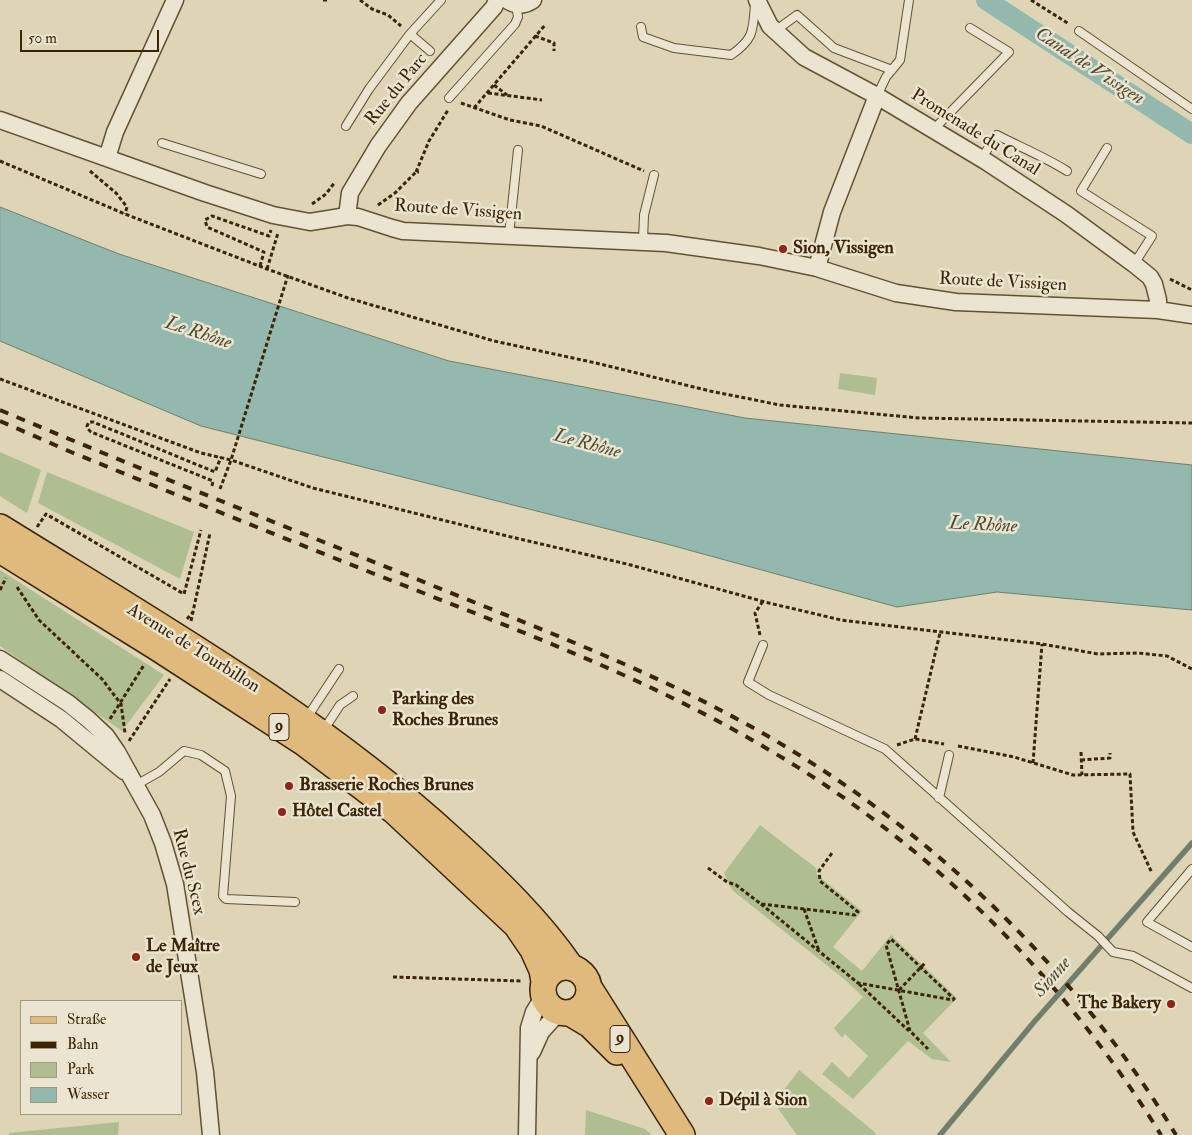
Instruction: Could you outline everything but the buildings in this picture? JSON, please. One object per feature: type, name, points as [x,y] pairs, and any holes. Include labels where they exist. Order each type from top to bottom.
[{"type":"main road","name":"Avenue de Tourbillon","points":[[0,527],[195,649],[342,746],[422,810],[470,855],[543,929],[571,967]]},
{"type":"main road","name":"Avenue de Tourbillon","points":[[0,550],[156,647],[304,744],[394,811],[516,925],[533,950],[542,970],[549,997]]},
{"type":"main road","points":[[563,967],[571,967],[582,973],[587,979],[590,989],[583,1006],[549,997],[549,975],[563,967]]},
{"type":"main road","name":"9","points":[[590,989],[682,1135]]},
{"type":"main road","name":"9","points":[[549,997],[590,1025],[652,1089]]},
{"type":"street","points":[[107,158],[115,132],[174,0]]},
{"type":"street","name":"Rue du Parc","points":[[347,216],[350,193],[378,146],[409,103],[494,7],[497,0]]},
{"type":"street","points":[[512,2],[524,5],[533,0]]},
{"type":"street","name":"Promenade du Canal","points":[[756,0],[770,26],[804,57],[877,96],[981,159],[1066,214],[1134,264],[1150,277],[1154,284],[1158,300],[1158,310]]},
{"type":"street","points":[[817,268],[832,212],[877,96]]},
{"type":"street","name":"Route de Vissigen","points":[[0,120],[239,205],[286,219],[310,222],[347,216],[358,217],[403,230],[643,241],[740,253],[817,268],[896,293],[942,301],[1158,310],[1192,316]]},
{"type":"street","name":"Rue du Scex","points":[[0,659],[61,698],[106,736],[132,779],[163,843],[175,884],[205,1072],[211,1135]]},
{"type":"street","name":"Rue du Scex","points":[[0,679],[61,719],[132,779]]},
{"type":"street","points":[[526,1135],[529,1028],[534,1012],[549,997]]},
{"type":"street","points":[[529,1064],[536,1040],[541,1032],[549,997]]},
{"type":"lane","points":[[346,126],[369,89],[410,34],[441,0]]},
{"type":"lane","points":[[641,27],[643,37],[674,48],[731,55],[744,45],[753,29],[756,0]]},
{"type":"lane","points":[[877,96],[886,77],[900,60],[909,0]]},
{"type":"lane","points":[[451,99],[515,24],[518,17],[512,2]]},
{"type":"lane","points":[[775,31],[797,15],[834,48],[892,70]]},
{"type":"lane","points":[[933,130],[1009,52],[970,28]]},
{"type":"lane","points":[[1079,31],[1192,109]]},
{"type":"lane","points":[[410,34],[430,51]]},
{"type":"lane","points":[[981,159],[997,135],[1047,158],[1068,171]]},
{"type":"lane","points":[[162,143],[261,174]]},
{"type":"lane","points":[[1107,148],[1081,191],[1152,236],[1134,264]]},
{"type":"lane","points":[[509,235],[518,150]]},
{"type":"lane","points":[[643,241],[644,215],[650,175]]},
{"type":"lane","points":[[763,645],[748,682],[769,695],[885,749],[1068,912],[1098,936],[1113,952],[1133,956],[1192,988]]},
{"type":"lane","points":[[313,727],[339,668]]},
{"type":"lane","points":[[313,727],[353,696]]},
{"type":"lane","points":[[132,779],[159,772],[184,751],[201,755],[225,772],[231,796],[223,896],[226,899],[295,902]]},
{"type":"lane","points":[[939,798],[948,755]]},
{"type":"lane","points":[[1192,869],[1147,922],[1192,947]]},
{"type":"path","points":[[360,0],[372,9],[388,15],[410,34]]},
{"type":"path","points":[[1031,0],[1079,31]]},
{"type":"path","points":[[474,108],[544,25]]},
{"type":"path","points":[[535,36],[554,43],[554,51]]},
{"type":"path","points":[[494,85],[508,96]]},
{"type":"path","points":[[487,93],[542,100]]},
{"type":"path","points":[[377,205],[395,193],[418,172],[429,141],[451,99],[510,120],[541,126],[610,158],[637,167],[650,175]]},
{"type":"path","points":[[0,161],[125,214],[348,298],[494,341],[710,390],[780,405],[920,418],[1192,423]]},
{"type":"path","points":[[88,169],[116,193],[127,207],[125,214]]},
{"type":"path","points":[[260,266],[264,252],[207,227],[206,220],[212,216],[269,236],[271,229],[278,232],[267,269]]},
{"type":"path","points":[[220,489],[231,460],[288,275]]},
{"type":"path","points":[[1164,276],[1192,290]]},
{"type":"path","points":[[0,379],[201,453],[231,460],[313,488],[627,564],[841,620],[1042,644],[1098,654],[1138,653],[1167,656],[1192,669]]},
{"type":"path","points":[[212,486],[213,482],[91,432],[87,426],[89,422],[93,422],[216,472],[221,457]]},
{"type":"path","points":[[37,528],[46,514],[184,594],[201,530]]},
{"type":"path","points":[[193,612],[210,534]]},
{"type":"path","points":[[13,581],[39,620],[102,678],[121,704],[127,743],[173,674]]},
{"type":"path","points":[[763,601],[755,613],[763,645]]},
{"type":"path","points":[[915,738],[940,633]]},
{"type":"path","points":[[1033,763],[1042,644]]},
{"type":"path","points":[[107,724],[148,658]]},
{"type":"path","points":[[885,749],[915,738],[1014,757],[1072,775],[1130,774],[1132,832],[1152,873]]},
{"type":"path","points":[[1081,752],[1082,775]]},
{"type":"path","points":[[1081,760],[1110,758],[1110,753]]},
{"type":"path","points":[[761,904],[856,915],[858,912],[820,881],[819,871],[832,852]]},
{"type":"path","points":[[708,868],[727,882],[736,884],[858,983],[928,1049]]},
{"type":"path","points":[[804,909],[819,951]]},
{"type":"path","points":[[858,983],[898,990],[953,1000],[954,998],[923,965],[891,939],[886,945],[898,990],[910,1031]]},
{"type":"path","points":[[898,990],[923,965]]},
{"type":"path","points":[[393,977],[549,997]]},
{"type":"green space","points":[[840,373],[877,378],[875,395],[838,389]]},
{"type":"green space","points":[[0,452],[41,470],[27,513],[0,496]]},
{"type":"green space","points":[[47,472],[194,532],[180,579],[38,503]]},
{"type":"green space","points":[[0,570],[164,675],[122,731],[0,646]]},
{"type":"green space","points":[[760,825],[816,868],[817,875],[862,911],[833,947],[862,971],[891,935],[957,998],[923,1033],[951,1062],[932,1059],[908,1041],[853,1099],[822,1074],[832,1062],[849,1078],[868,1056],[845,1034],[842,1038],[834,1028],[863,997],[844,979],[732,890],[724,873]]},
{"type":"green space","points":[[799,1070],[876,1133],[874,1135],[797,1135],[774,1103]]},
{"type":"green space","points":[[586,1110],[645,1129],[652,1135],[585,1135]]},
{"type":"green space","points":[[119,1122],[118,1135],[9,1135],[9,1133]]},
{"type":"water","name":"Le Rhône","points":[[0,207],[119,254],[449,361],[745,418],[1192,465],[1192,610],[997,592],[897,607],[663,543],[201,426],[0,341]]},
{"type":"waterway","name":"Canal de Vissigen","points":[[986,0],[1192,134]]},
{"type":"waterway","name":"Sionne","points":[[940,1135],[1034,1022],[1192,843]]},
{"type":"railway","points":[[0,410],[611,658],[726,713],[794,752],[859,795],[921,842],[980,894],[1035,949],[1086,1008],[1133,1070],[1176,1135]]},
{"type":"railway","points":[[0,421],[71,452],[574,653],[708,716],[813,777],[872,818],[928,863],[982,912],[1032,963],[1122,1075],[1161,1135]]},
{"type":"place","name":"Sion, Vissigen","points":[[783,249]]},
{"type":"place","name":"Parking des Roches Brunes","points":[[382,710]]},
{"type":"place","name":"Brasserie Roches Brunes","points":[[289,786]]},
{"type":"place","name":"Hôtel Castel","points":[[282,812]]},
{"type":"place","name":"Le Maître de Jeux","points":[[136,957]]},
{"type":"place","name":"The Bakery","points":[[1171,1004]]},
{"type":"place","name":"Dépil à Sion","points":[[709,1101]]}]
